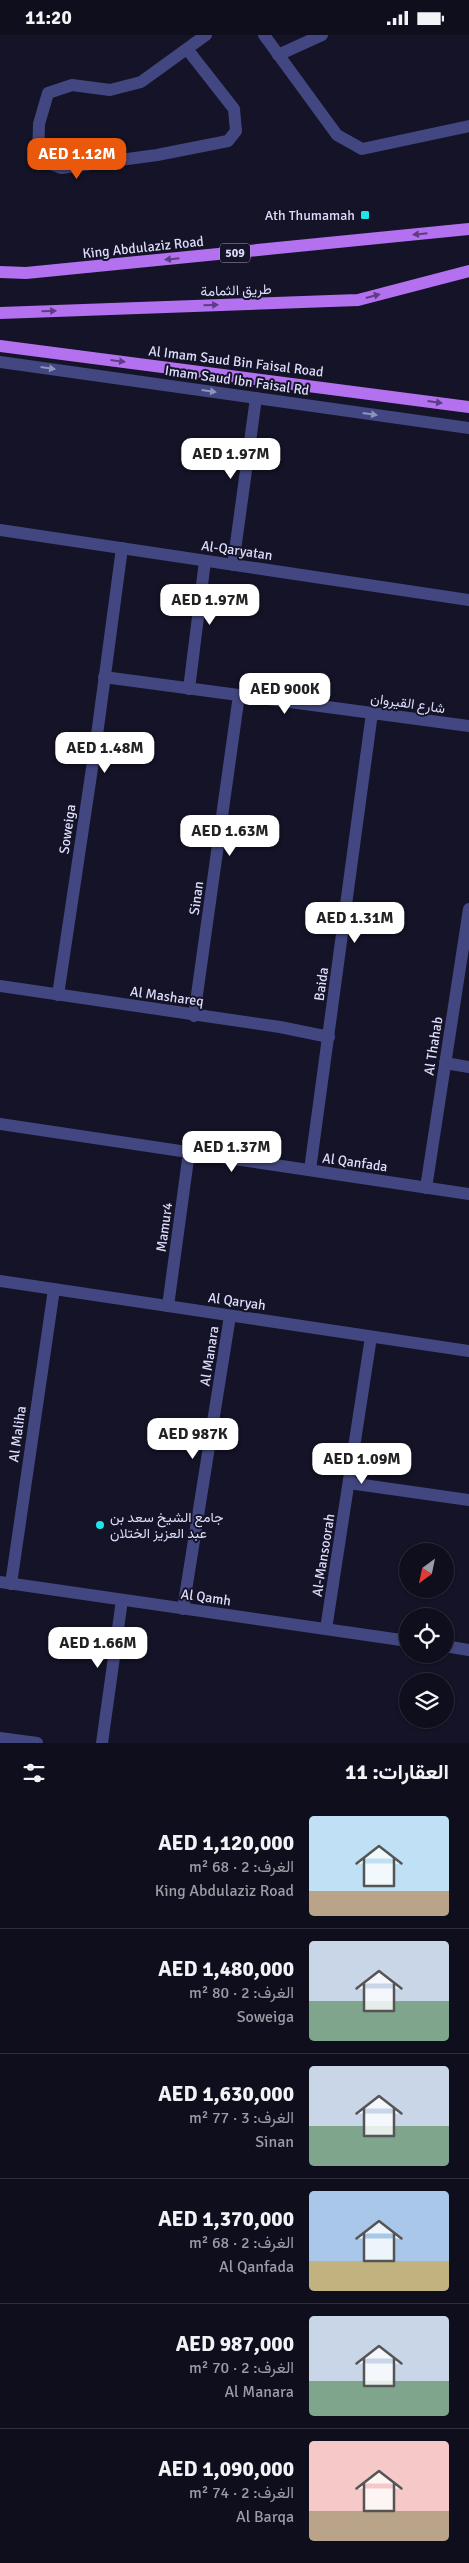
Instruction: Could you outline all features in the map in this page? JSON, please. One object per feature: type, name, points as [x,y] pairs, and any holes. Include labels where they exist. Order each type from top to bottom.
[{"type":"main road","name":"King Abdulaziz Road","points":[[0,272],[36,273],[469,229]]},
{"type":"main road","name":"طريق الثمامة","points":[[0,313],[358,300],[469,271]]},
{"type":"main road","name":"Al Imam Saud Bin Faisal Road","points":[[0,346],[469,407]]},
{"type":"street","points":[[187,49],[234,109],[236,131],[228,141],[157,155],[61,168],[38,159],[39,124],[48,93],[72,85],[110,90],[141,83],[187,49],[206,35]]},
{"type":"street","points":[[264,35],[337,135],[362,149],[469,125]]},
{"type":"street","points":[[278,55],[322,35]]},
{"type":"street","name":"Imam Saud Ibn Faisal Rd","points":[[0,362],[469,428]]},
{"type":"street","points":[[233,565],[256,398]]},
{"type":"street","name":"Al-Qaryatan","points":[[0,530],[469,600]]},
{"type":"street","name":"Soweiga","points":[[58,995],[122,548]]},
{"type":"street","points":[[189,689],[205,561]]},
{"type":"street","name":"شارع القيروان","points":[[104,677],[469,726]]},
{"type":"street","name":"Sinan","points":[[194,1015],[239,695]]},
{"type":"street","name":"Baida","points":[[310,1170],[372,713]]},
{"type":"street","name":"Al Thahab","points":[[426,1188],[469,909]]},
{"type":"street","name":"Al Mashareq","points":[[0,986],[280,1027],[329,1037]]},
{"type":"street","points":[[445,1063],[469,1067]]},
{"type":"street","name":"Al Qanfada","points":[[0,1125],[469,1194]]},
{"type":"street","name":"Mamur4","points":[[168,1306],[189,1152]]},
{"type":"street","name":"Al Qaryah","points":[[0,1281],[469,1351]]},
{"type":"street","name":"Al Maliha","points":[[6,1583],[54,1289]]},
{"type":"street","name":"Al Manara","points":[[183,1609],[230,1316]]},
{"type":"street","name":"Al-Mansoorah","points":[[326,1629],[371,1337]]},
{"type":"street","points":[[349,1483],[469,1500]]},
{"type":"street","name":"Al Qamh","points":[[6,1583],[399,1640]]},
{"type":"street","points":[[102,1743],[122,1600]]},
{"type":"street","points":[[454,1648],[469,1650]]},
{"type":"street","points":[[0,1738],[37,1743]]},
{"type":"place","name":"Ath Thumamah","points":[[365,215]]},
{"type":"place","name":"جامع الشيخ سعد بن عبد العزيز الختلان","points":[[100,1525]]}]
